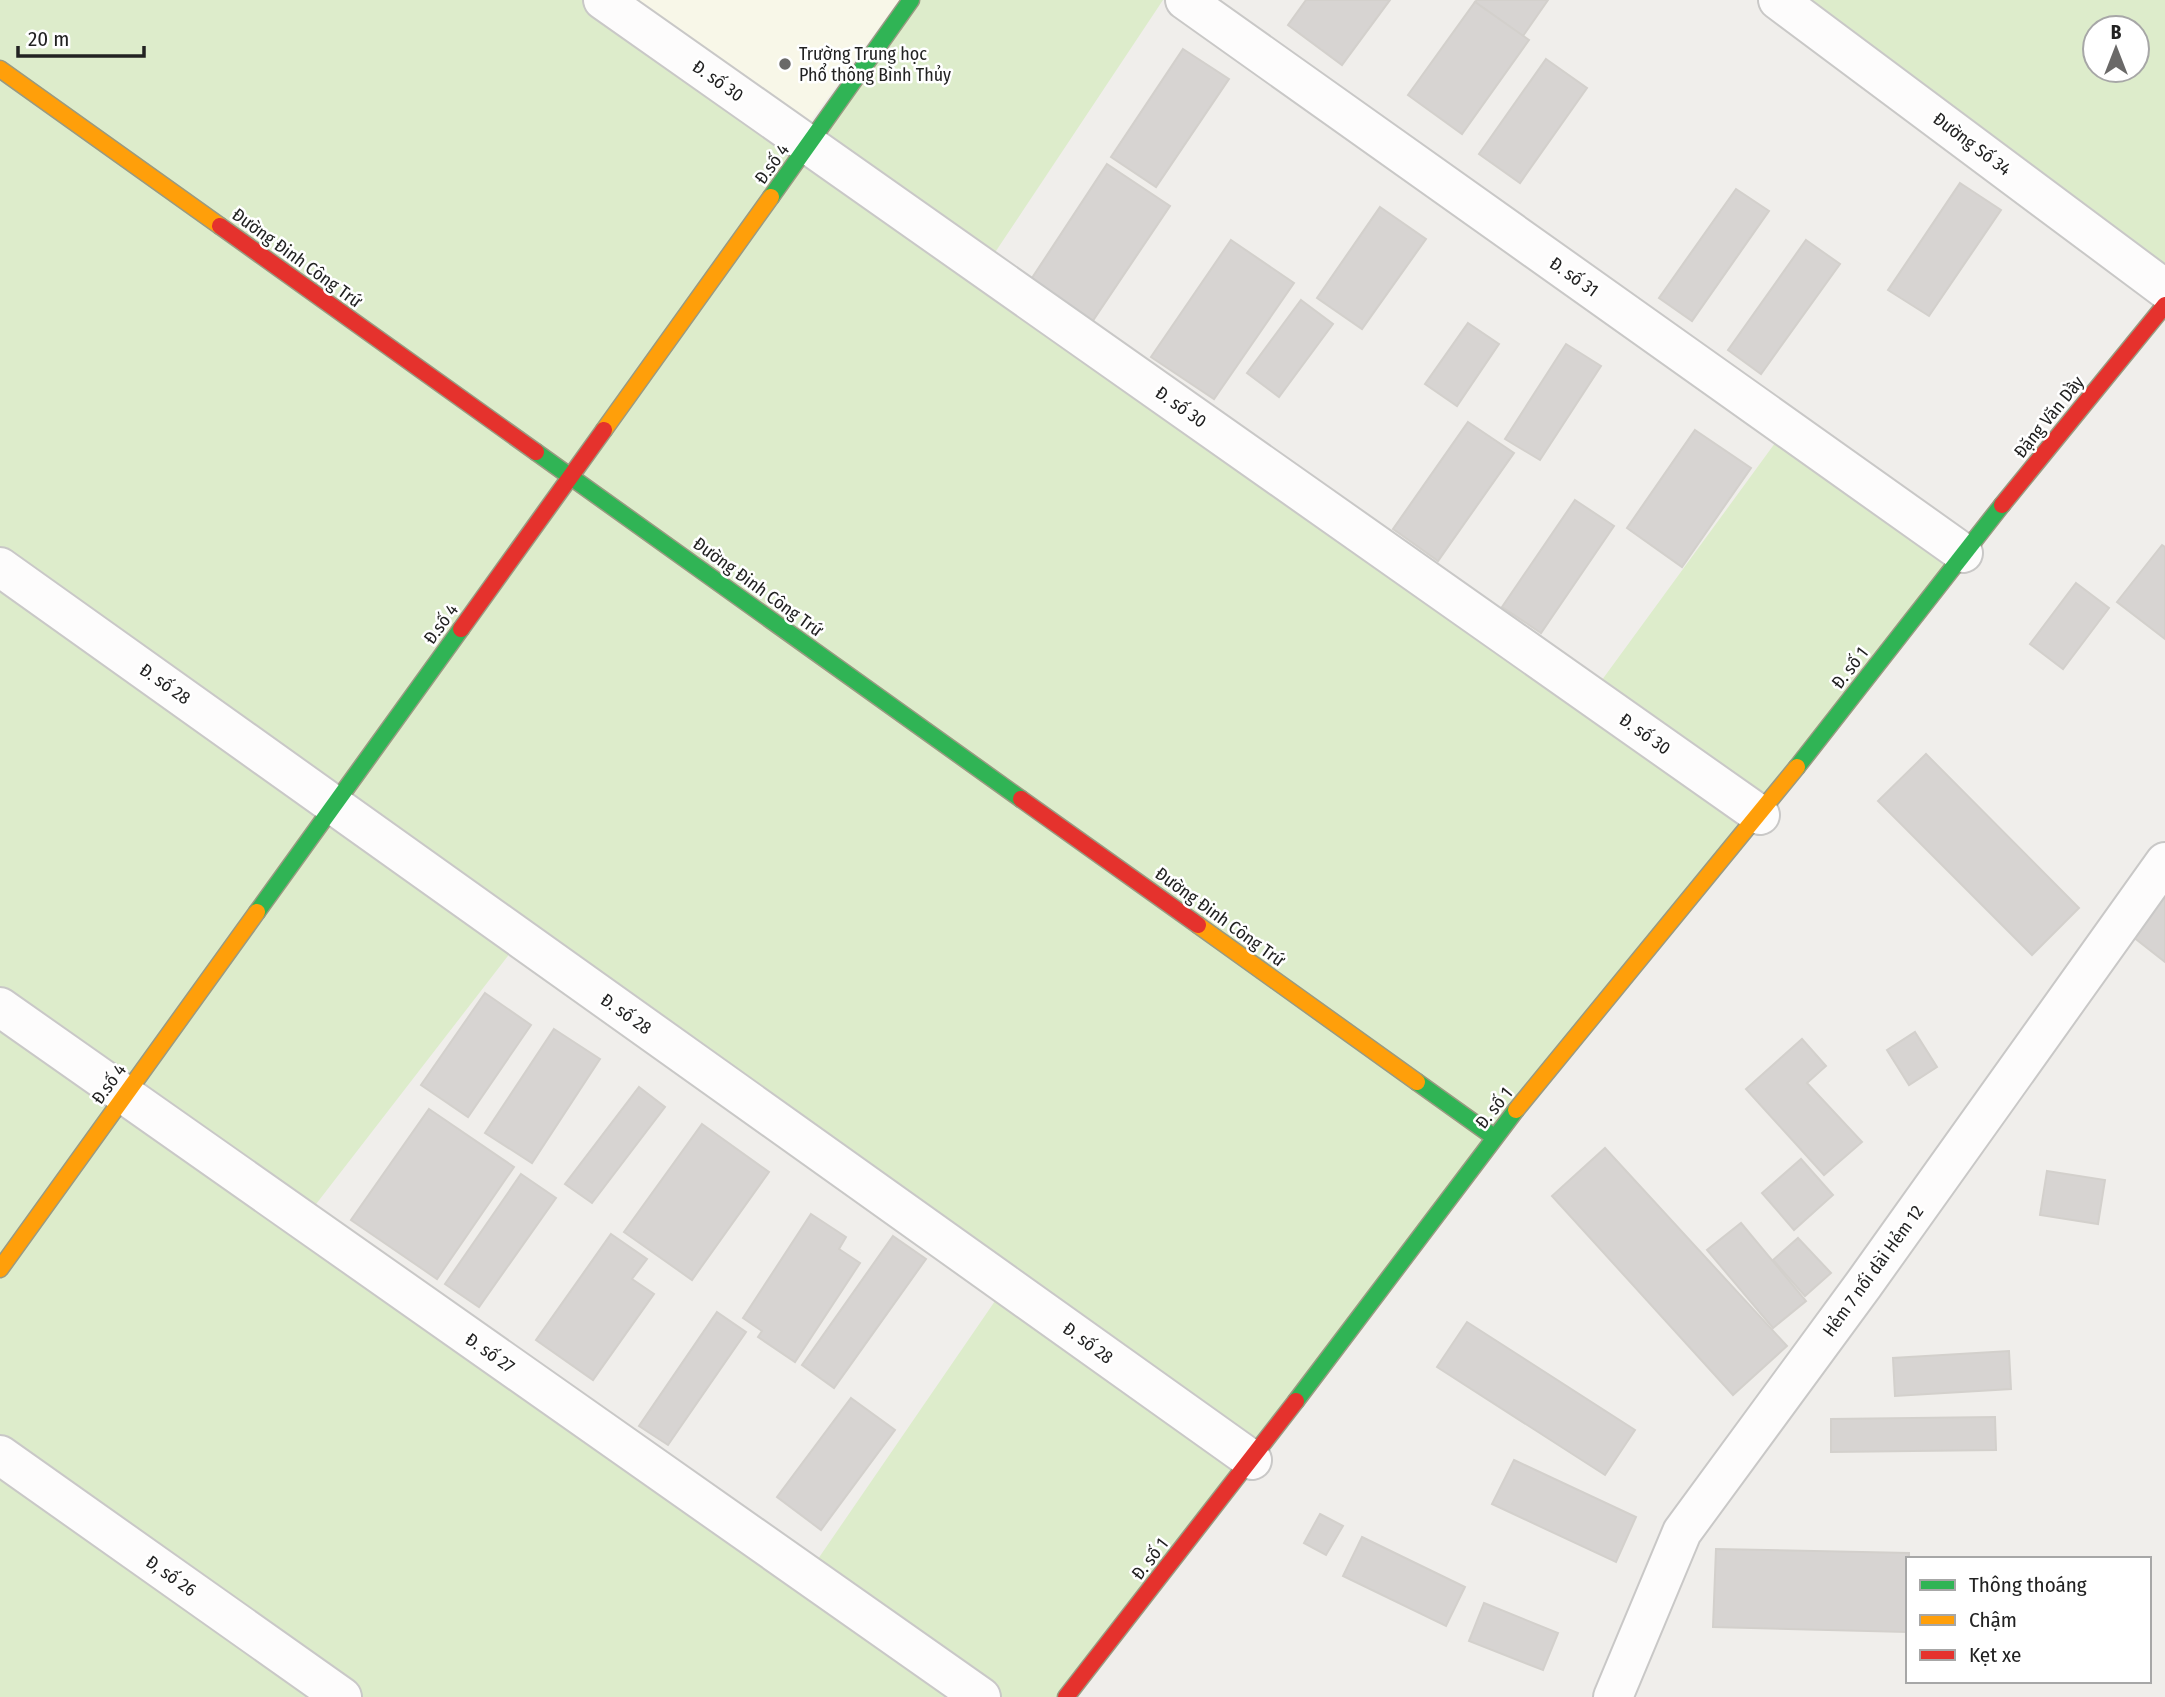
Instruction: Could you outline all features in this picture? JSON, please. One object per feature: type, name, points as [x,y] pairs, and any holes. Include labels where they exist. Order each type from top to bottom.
[{"type":"street","name":"Đ. số 30","points":[[603,0],[1760,815]]},
{"type":"street","name":"Đ.số 4","points":[[0,1269],[911,0]]},
{"type":"street","name":"Đ. số 31","points":[[1185,0],[1964,553]]},
{"type":"street","name":"Đường Số 34","points":[[1778,0],[2165,289]]},
{"type":"street","name":"Đường Đinh Công Trứ","points":[[0,69],[1494,1137]]},
{"type":"street","name":"Đặng Văn Dầy","points":[[1964,553],[2165,304]]},
{"type":"street","name":"Đ. số 1","points":[[1066,1697],[1252,1460],[1494,1137],[1760,815],[1964,553]]},
{"type":"street","name":"Đ. số 28","points":[[0,567],[1252,1460]]},
{"type":"street","name":"Hẻm 7 nối dài Hẻm 12","points":[[1613,1697],[1682,1532],[1864,1284],[2165,862]]},
{"type":"street","name":"Đ. số 27","points":[[0,1007],[981,1697]]},
{"type":"street","name":"Đ, số 26","points":[[0,1455],[342,1697]]},
{"type":"shaded area","name":"Trường Trung học Phổ thông Bình Thủy","points":[[626,0],[899,0],[806,128]]},
{"type":"green space","points":[[0,0],[603,0],[809,145],[911,0],[1163,0],[984,269],[1591,695],[1786,428],[1963,553],[1066,1697],[0,1697]],"holes":[[[521,939],[1006,1285],[807,1575],[303,1221]]]},
{"type":"green space","points":[[1778,0],[2165,0],[2165,289]]},
{"type":"building","points":[[1306,0],[1390,0],[1342,65],[1288,25]]},
{"type":"building","points":[[1548,0],[1523,36],[1475,2]]},
{"type":"building","points":[[1475,2],[1529,40],[1462,134],[1408,95]]},
{"type":"building","points":[[1183,49],[1229,79],[1156,187],[1111,157]]},
{"type":"building","points":[[1546,59],[1587,88],[1520,183],[1479,154]]},
{"type":"building","points":[[1107,164],[1170,206],[1090,325],[1028,284]]},
{"type":"building","points":[[1960,183],[2001,210],[1929,316],[1888,290]]},
{"type":"building","points":[[1736,189],[1769,211],[1692,321],[1659,298]]},
{"type":"building","points":[[1380,207],[1426,239],[1362,329],[1317,298]]},
{"type":"building","points":[[1231,240],[1294,283],[1214,399],[1151,357]]},
{"type":"building","points":[[1806,240],[1840,264],[1761,374],[1728,350]]},
{"type":"building","points":[[1301,300],[1333,324],[1279,397],[1247,373]]},
{"type":"building","points":[[1468,323],[1499,344],[1457,406],[1425,384]]},
{"type":"building","points":[[1566,344],[1601,366],[1540,460],[1505,439]]},
{"type":"building","points":[[1468,422],[1514,453],[1438,561],[1393,529]]},
{"type":"building","points":[[1695,430],[1751,468],[1682,567],[1627,528]]},
{"type":"building","points":[[1575,500],[1614,526],[1541,633],[1502,607]]},
{"type":"building","points":[[2162,545],[2165,547],[2165,639],[2117,602]]},
{"type":"building","points":[[2076,583],[2109,608],[2063,669],[2030,644]]},
{"type":"building","points":[[1926,754],[2079,908],[2032,955],[1878,801]]},
{"type":"building","points":[[2165,895],[2165,962],[2132,936]]},
{"type":"building","points":[[485,993],[531,1025],[468,1117],[421,1085]]},
{"type":"building","points":[[554,1029],[600,1059],[532,1163],[485,1133]]},
{"type":"building","points":[[1915,1032],[1937,1067],[1909,1085],[1887,1050]]},
{"type":"building","points":[[1802,1039],[1826,1066],[1807,1083],[1862,1142],[1824,1175],[1746,1089]]},
{"type":"building","points":[[639,1087],[665,1107],[592,1203],[565,1184]]},
{"type":"building","points":[[429,1109],[514,1167],[437,1279],[351,1220]]},
{"type":"building","points":[[702,1124],[769,1172],[692,1280],[624,1232]]},
{"type":"building","points":[[1605,1148],[1787,1346],[1733,1395],[1552,1196]]},
{"type":"building","points":[[1801,1159],[1833,1195],[1794,1230],[1762,1193]]},
{"type":"building","points":[[2047,1171],[2105,1180],[2098,1224],[2040,1215]]},
{"type":"building","points":[[521,1174],[556,1198],[479,1307],[445,1284]]},
{"type":"building","points":[[811,1214],[846,1237],[839,1249],[860,1263],[795,1362],[758,1337],[762,1331],[743,1318]]},
{"type":"building","points":[[1741,1223],[1806,1301],[1773,1328],[1707,1250]]},
{"type":"building","points":[[611,1234],[647,1259],[632,1279],[654,1294],[593,1380],[536,1340]]},
{"type":"building","points":[[893,1236],[926,1259],[834,1388],[802,1365]]},
{"type":"building","points":[[1798,1238],[1831,1273],[1805,1296],[1773,1260]]},
{"type":"building","points":[[717,1312],[746,1332],[668,1445],[639,1426]]},
{"type":"building","points":[[1467,1322],[1635,1430],[1605,1475],[1437,1367]]},
{"type":"building","points":[[2009,1351],[2011,1389],[1895,1396],[1893,1358]]},
{"type":"building","points":[[851,1398],[895,1430],[821,1530],[777,1497]]},
{"type":"building","points":[[1995,1417],[1996,1450],[1831,1452],[1831,1419]]},
{"type":"building","points":[[1514,1460],[1636,1517],[1616,1562],[1492,1504]]},
{"type":"building","points":[[1320,1514],[1343,1526],[1326,1555],[1304,1543]]},
{"type":"building","points":[[1362,1537],[1465,1587],[1446,1626],[1343,1576]]},
{"type":"building","points":[[1716,1549],[1909,1553],[1909,1557],[1906,1557],[1906,1632],[1713,1627]]},
{"type":"building","points":[[1484,1603],[1558,1633],[1543,1670],[1469,1641]]},
{"type":"traffic: fast","points":[[771,197],[911,0]]},
{"type":"traffic: fast","points":[[536,452],[1021,799]]},
{"type":"traffic: fast","points":[[1797,767],[2002,505]]},
{"type":"traffic: fast","points":[[257,912],[461,629]]},
{"type":"traffic: fast","points":[[1417,1082],[1494,1137]]},
{"type":"traffic: fast","points":[[1296,1401],[1516,1110]]},
{"type":"traffic: slow","points":[[0,69],[220,226]]},
{"type":"traffic: slow","points":[[604,430],[771,197]]},
{"type":"traffic: slow","points":[[1516,1110],[1797,767]]},
{"type":"traffic: slow","points":[[0,1269],[257,912]]},
{"type":"traffic: slow","points":[[1198,925],[1417,1082]]},
{"type":"traffic: jam","points":[[220,226],[536,452]]},
{"type":"traffic: jam","points":[[2002,505],[2165,305]]},
{"type":"traffic: jam","points":[[461,629],[604,430]]},
{"type":"traffic: jam","points":[[1021,799],[1198,925]]},
{"type":"traffic: jam","points":[[1066,1697],[1296,1401]]},
{"type":"place","name":"Trường Trung học Phổ thông Bình Thủy","points":[[785,64]]}]
